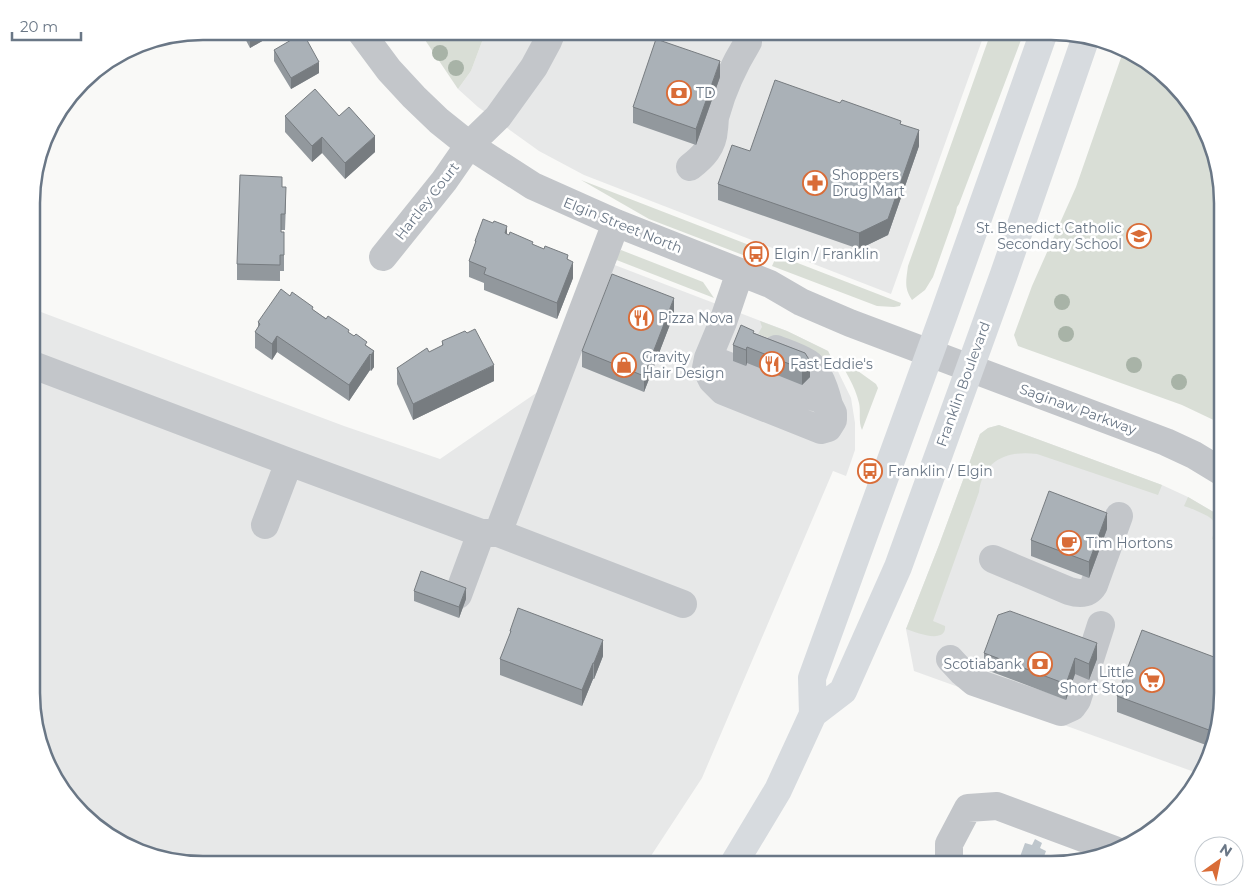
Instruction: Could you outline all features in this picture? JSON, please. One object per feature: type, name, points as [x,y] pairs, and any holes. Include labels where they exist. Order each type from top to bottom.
[{"type":"main road","name":"Franklin Boulevard","points":[[738,856],[778,790],[813,714],[812,678],[1041,40]]},
{"type":"main road","name":"Franklin Boulevard","points":[[813,714],[843,691],[898,567],[1007,265],[1084,43]]},
{"type":"street","name":"Elgin Street North","points":[[367,40],[389,70],[439,121],[469,145],[533,186],[616,223],[770,284],[802,302],[850,323],[930,353]]},
{"type":"street","name":"Hartley Court","points":[[383,257],[444,181],[469,145],[498,117],[534,67],[548,40]]},
{"type":"street","points":[[690,167],[707,152],[712,141],[714,116],[729,77],[748,42]]},
{"type":"street","points":[[458,595],[490,533],[616,223]]},
{"type":"street","points":[[720,328],[810,364],[826,394],[825,417],[820,399],[708,358],[740,272]]},
{"type":"street","name":"Saginaw Parkway","points":[[930,353],[1166,442],[1214,467]]},
{"type":"street","points":[[40,368],[289,462],[683,604]]},
{"type":"street","points":[[264,525],[289,462]]},
{"type":"street","points":[[993,559],[1069,591],[1082,594],[1091,590],[1094,585],[1119,516]]},
{"type":"street","points":[[950,659],[974,682],[1061,712],[1072,708],[1077,700],[1101,625]]},
{"type":"street","points":[[949,856],[949,844],[968,808],[997,806],[1105,846]]},
{"type":"shaded area","points":[[425,40],[483,40],[471,71],[458,89]]},
{"type":"shaded area","points":[[483,40],[982,40],[891,294],[584,175],[539,151],[478,107],[458,89],[471,71]]},
{"type":"shaded area","points":[[988,40],[1021,40],[957,207],[933,277],[925,290],[912,300],[909,296],[906,280],[908,266]]},
{"type":"shaded area","name":"St. Benedict Catholic Secondary School","points":[[1121,56],[1150,74],[1174,96],[1197,131],[1208,161],[1214,193],[1214,420],[1182,405],[1018,346],[1014,335],[1032,286],[1076,187]]},
{"type":"shaded area","points":[[581,180],[762,250],[760,257],[745,251],[743,255],[649,219]]},
{"type":"shaded area","points":[[621,250],[703,282],[714,298],[614,259]]},
{"type":"shaded area","points":[[777,255],[901,303],[900,306],[877,306],[772,266]]},
{"type":"shaded area","points":[[612,264],[787,331],[828,351],[851,398],[855,423],[855,450],[846,476],[833,471],[702,778],[651,856],[193,856],[171,853],[131,839],[104,822],[80,800],[62,774],[52,755],[43,725],[40,703],[40,312],[344,426],[440,459],[542,389]]},
{"type":"shaded area","points":[[760,321],[787,331],[828,351],[833,361],[823,366],[812,355],[758,334],[762,327]]},
{"type":"shaded area","points":[[837,356],[876,384],[878,388],[862,430],[860,406],[857,397],[850,379]]},
{"type":"shaded area","points":[[999,425],[1162,485],[1214,512],[1214,703],[1211,725],[1202,755],[1193,772],[914,671],[906,629],[980,434],[988,428]]},
{"type":"shaded area","points":[[999,425],[1162,485],[1158,495],[1037,454],[1016,454],[999,459],[991,465],[981,481],[979,492],[933,621],[945,626],[944,632],[941,635],[929,636],[906,629],[980,434],[988,428]]},
{"type":"shaded area","points":[[1188,497],[1214,512],[1214,522],[1200,512],[1184,506]]},
{"type":"shaded area","points":[[1035,839],[1042,843],[1040,848],[1046,851],[1044,856],[1020,856],[1025,843],[1032,845]]},
{"type":"building","points":[[291,40],[307,40],[319,62],[291,78],[274,50]]},
{"type":"building","name":"TD","points":[[656,40],[720,61],[696,129],[633,107]]},
{"type":"building","name":"Shoppers Drug Mart","points":[[775,80],[840,103],[842,100],[901,121],[900,124],[919,130],[888,219],[859,233],[718,184],[732,145],[750,151]]},
{"type":"building","points":[[315,89],[339,116],[349,107],[375,136],[345,163],[322,137],[312,146],[285,116]]},
{"type":"building","points":[[240,175],[282,177],[282,187],[286,187],[285,214],[281,214],[281,232],[284,232],[284,255],[280,255],[280,265],[237,264]]},
{"type":"building","points":[[483,219],[507,226],[505,233],[509,235],[510,232],[544,249],[545,246],[568,255],[567,259],[573,262],[557,303],[484,274],[486,268],[469,261]]},
{"type":"building","points":[[612,274],[674,298],[644,376],[582,351]]},
{"type":"building","points":[[281,289],[290,296],[292,292],[326,319],[328,316],[349,330],[348,332],[354,336],[356,334],[367,342],[365,345],[374,351],[349,385],[277,336],[272,344],[255,332],[260,324],[258,322]]},
{"type":"building","points":[[741,325],[754,331],[753,333],[805,353],[810,361],[802,369],[747,347],[746,350],[733,345]]},
{"type":"building","points":[[475,329],[494,365],[413,404],[397,368],[427,348],[429,352],[443,345],[442,341],[465,331],[467,333]]},
{"type":"building","name":"Tim Hortons","points":[[1049,491],[1107,513],[1089,562],[1031,540]]},
{"type":"building","points":[[421,571],[466,588],[459,607],[414,591]]},
{"type":"building","points":[[518,608],[603,640],[582,690],[500,659]]},
{"type":"building","name":"Scotiabank","points":[[1010,611],[1097,643],[1089,664],[1075,658],[1066,684],[984,653],[998,615]]},
{"type":"building","points":[[1142,630],[1214,657],[1214,703],[1209,730],[1117,696]]},
{"type":"place","name":"TD","points":[[679,93]]},
{"type":"place","name":"Shoppers Drug Mart","points":[[815,183]]},
{"type":"place","name":"St. Benedict Catholic Secondary School","points":[[1139,236]]},
{"type":"place","name":"Elgin / Franklin","points":[[756,254]]},
{"type":"place","name":"Pizza Nova","points":[[641,318]]},
{"type":"place","name":"Fast Eddie's","points":[[772,364]]},
{"type":"place","name":"Gravity Hair Design","points":[[624,365]]},
{"type":"place","name":"Franklin / Elgin","points":[[870,471]]},
{"type":"place","name":"Tim Hortons","points":[[1069,543]]},
{"type":"place","name":"Scotiabank","points":[[1040,664]]},
{"type":"place","name":"Little Short Stop","points":[[1152,680]]}]
